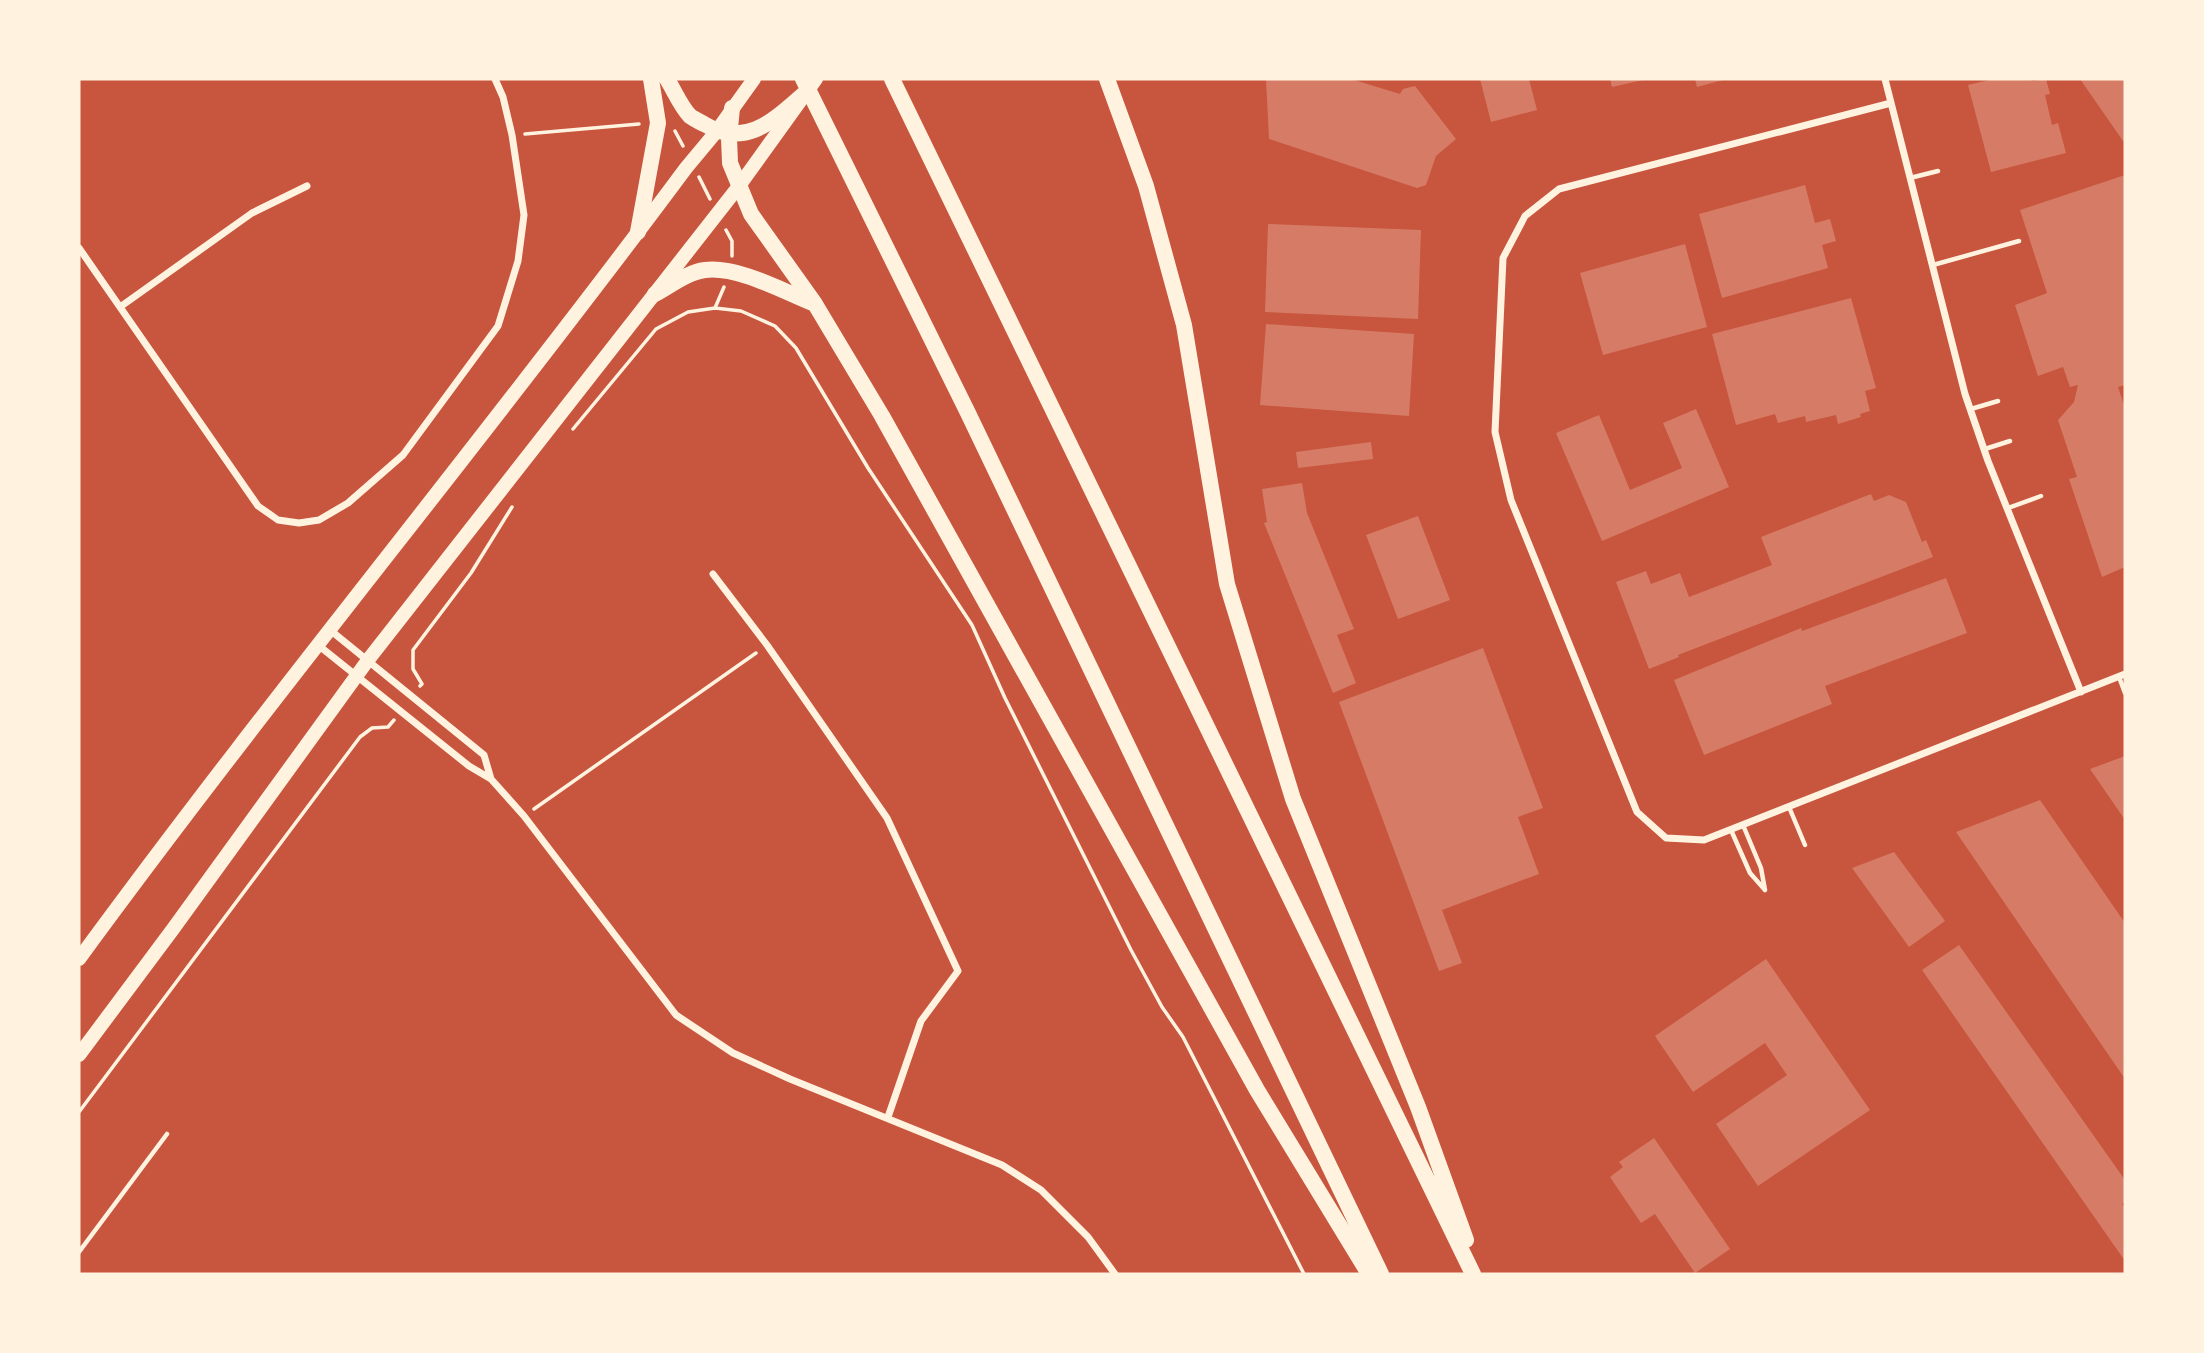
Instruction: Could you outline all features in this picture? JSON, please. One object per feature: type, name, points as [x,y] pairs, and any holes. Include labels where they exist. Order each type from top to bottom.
[{"type":"highway","points":[[638,232],[658,124],[651,79]]},
{"type":"highway","points":[[667,79],[689,115],[723,133],[745,134],[779,122]]},
{"type":"highway","points":[[79,959],[318,645],[466,458],[691,161],[723,133],[732,108],[754,79]]},
{"type":"highway","points":[[79,1055],[368,660],[739,186],[804,86],[816,79]]},
{"type":"highway","points":[[892,79],[1473,1274]]},
{"type":"highway","points":[[1108,82],[1146,186],[1184,325],[1227,584],[1238,622],[1293,799],[1418,1107],[1478,1274]]},
{"type":"highway","points":[[804,86],[968,413],[1381,1274]]},
{"type":"highway","points":[[723,133],[730,163],[751,214],[815,304],[882,416],[1257,1090],[1369,1274]]},
{"type":"highway","points":[[655,294],[705,270],[739,273],[815,304]]},
{"type":"street","points":[[79,248],[258,506],[278,520],[304,523],[331,514],[348,503],[403,455],[498,326],[518,261],[524,215],[512,135],[503,97],[495,79]]},
{"type":"street","points":[[1885,79],[1970,409],[2081,692]]},
{"type":"street","points":[[1891,103],[1559,189],[1525,216],[1503,258],[1495,432],[1502,467],[1511,499],[1637,812],[1666,838],[1704,840],[2122,676]]},
{"type":"street","points":[[120,307],[252,213],[307,186]]},
{"type":"street","points":[[713,574],[767,646],[887,818],[958,971],[921,1021],[888,1117]]},
{"type":"street","points":[[330,630],[484,755],[491,779]]},
{"type":"street","points":[[318,645],[469,766],[491,779],[524,816],[676,1015],[733,1054],[1002,1166],[1041,1190],[1088,1237],[1115,1274]]},
{"type":"lane","points":[[1910,177],[1938,171]]},
{"type":"lane","points":[[1932,265],[2019,240]]},
{"type":"lane","points":[[1970,409],[1998,401]]},
{"type":"lane","points":[[1984,450],[2010,441]]},
{"type":"lane","points":[[2007,508],[2041,496]]},
{"type":"lane","points":[[2122,676],[2125,692]]},
{"type":"lane","points":[[1789,807],[1805,845]]},
{"type":"lane","points":[[1731,830],[1749,873],[1765,890],[1761,868],[1743,825]]},
{"type":"lane","points":[[79,1252],[167,1134]]},
{"type":"path","points":[[512,135],[669,124],[732,241],[728,272],[715,308]]},
{"type":"path","points":[[568,435],[656,329],[688,312],[715,308],[741,311],[775,326],[796,348],[868,468],[972,625],[1005,698],[1132,950],[1162,1007],[1183,1037],[1304,1274]]},
{"type":"path","points":[[417,690],[422,684],[413,669],[414,650],[471,573],[517,498]]},
{"type":"path","points":[[524,816],[767,646]]},
{"type":"path","points":[[79,1112],[360,737],[372,728],[388,727],[391,723]]},
{"type":"building","points":[[1266,79],[1351,79],[1400,94],[1403,89],[1415,86],[1456,139],[1436,156],[1426,185],[1417,188],[1269,139]]},
{"type":"building","points":[[1480,79],[1529,79],[1537,110],[1491,122]]},
{"type":"building","points":[[1610,79],[1642,79],[1643,80],[1612,87]]},
{"type":"building","points":[[1695,79],[1723,79],[1723,80],[1697,87]]},
{"type":"building","points":[[1993,79],[2046,79],[2050,94],[2045,95],[2052,125],[2058,123],[2066,153],[1991,172],[1968,85]]},
{"type":"building","points":[[2080,79],[2125,79],[2125,141],[2123,141]]},
{"type":"building","points":[[2125,175],[2125,385],[2118,387],[2125,408],[2125,567],[2102,577],[2069,479],[2077,477],[2058,420],[2074,402],[2078,385],[2070,387],[2063,367],[2038,376],[2015,305],[2047,293],[2020,210]]},
{"type":"building","points":[[1805,185],[1815,223],[1830,219],[1836,241],[1822,245],[1828,268],[1722,298],[1699,214]]},
{"type":"building","points":[[1268,224],[1421,230],[1418,319],[1265,312]]},
{"type":"building","points":[[1685,244],[1707,327],[1603,355],[1580,273]]},
{"type":"building","points":[[1851,298],[1876,388],[1865,391],[1870,411],[1860,414],[1861,417],[1838,424],[1836,415],[1806,422],[1805,416],[1778,423],[1775,414],[1736,425],[1712,334]]},
{"type":"building","points":[[1266,324],[1414,334],[1409,416],[1260,405]]},
{"type":"building","points":[[1696,409],[1729,487],[1602,541],[1556,433],[1599,415],[1630,490],[1682,468],[1663,423]]},
{"type":"building","points":[[1371,442],[1373,459],[1298,468],[1296,452]]},
{"type":"building","points":[[1302,483],[1307,513],[1354,629],[1337,635],[1356,683],[1333,693],[1264,523],[1267,522],[1262,489]]},
{"type":"building","points":[[1871,494],[1874,501],[1889,495],[1906,502],[1922,542],[1926,540],[1933,557],[1678,655],[1679,657],[1649,669],[1616,582],[1646,571],[1651,584],[1680,573],[1689,597],[1772,565],[1761,537]]},
{"type":"building","points":[[1418,516],[1450,600],[1398,619],[1366,535]]},
{"type":"building","points":[[1946,578],[1967,633],[1825,686],[1832,704],[1704,755],[1674,680],[1801,628],[1802,631]]},
{"type":"building","points":[[1483,648],[1543,808],[1518,817],[1539,874],[1442,910],[1462,963],[1439,971],[1339,702]]},
{"type":"building","points":[[2125,756],[2125,820],[2090,769]]},
{"type":"building","points":[[2040,800],[2125,923],[2125,1079],[1956,832]]},
{"type":"building","points":[[1894,852],[1945,921],[1909,947],[1852,868]]},
{"type":"building","points":[[1959,945],[2125,1180],[2125,1202],[2122,1204],[2125,1208],[2125,1261],[1922,970]]},
{"type":"building","points":[[1766,959],[1870,1110],[1758,1186],[1716,1124],[1787,1075],[1765,1043],[1693,1092],[1655,1036]]},
{"type":"building","points":[[1654,1138],[1730,1249],[1695,1273],[1655,1214],[1641,1223],[1610,1177],[1623,1167],[1619,1162]]}]
